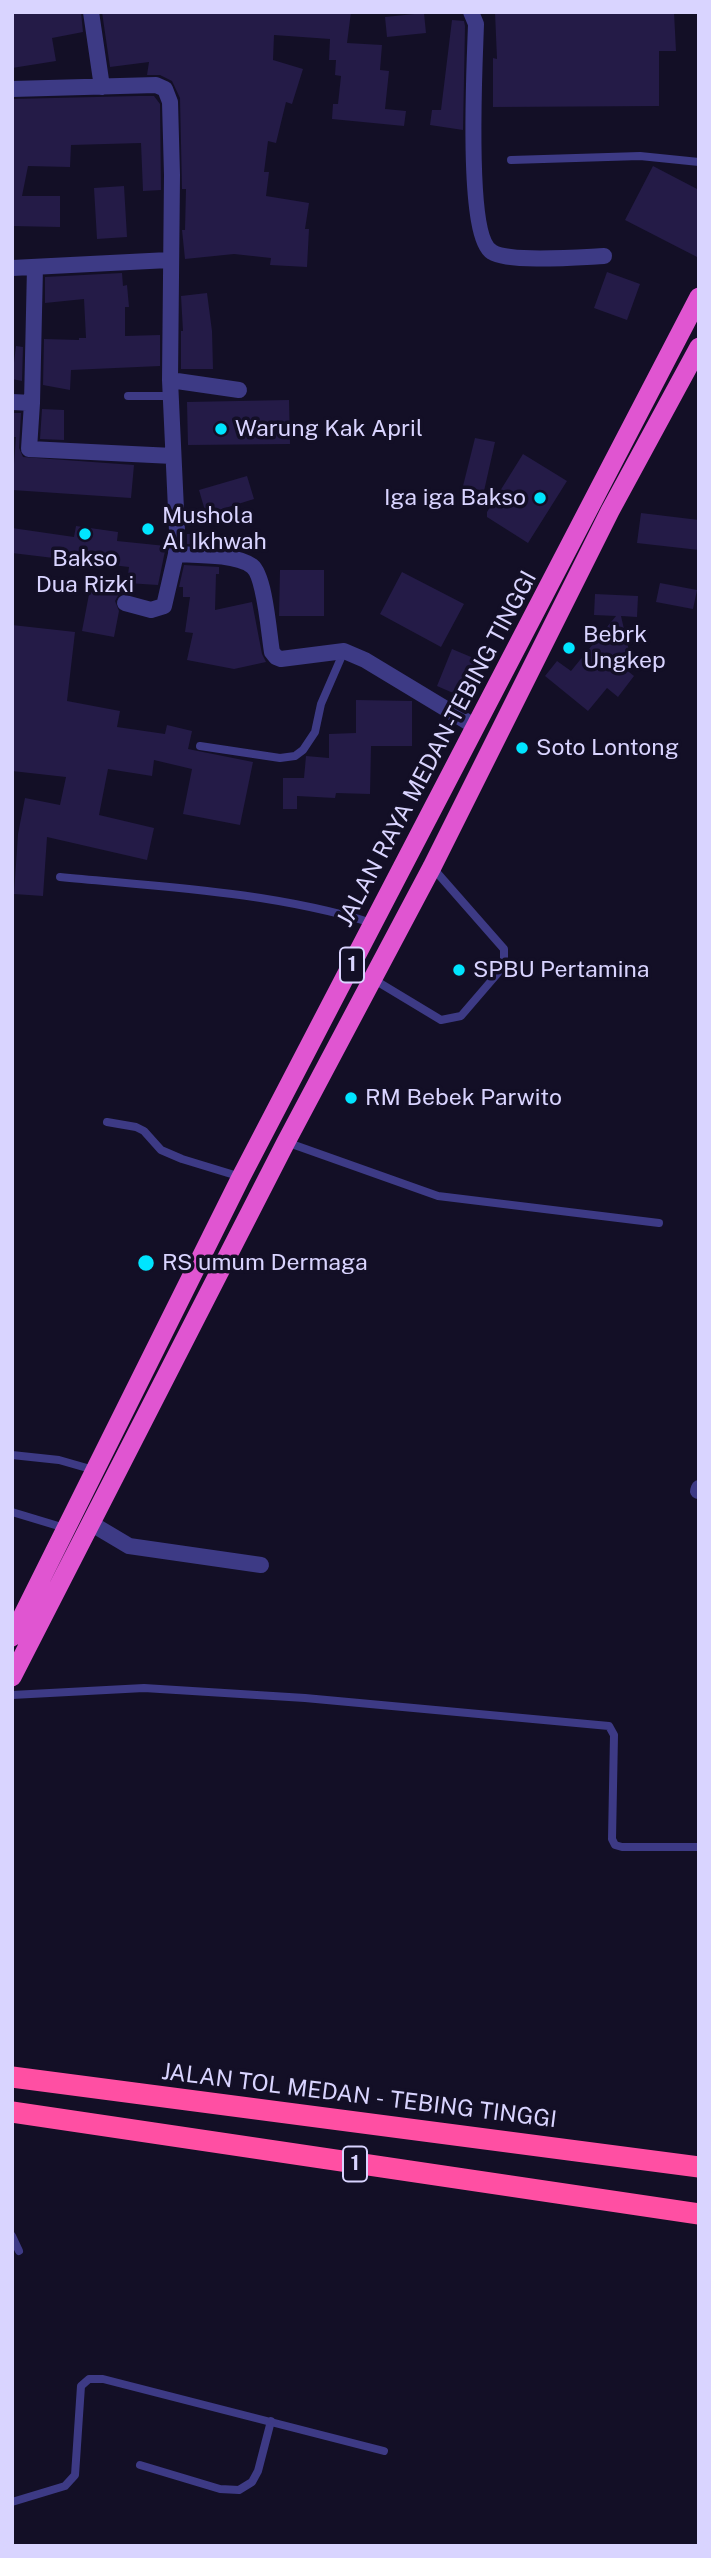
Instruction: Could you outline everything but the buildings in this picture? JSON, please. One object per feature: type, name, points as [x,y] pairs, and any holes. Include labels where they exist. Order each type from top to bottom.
[{"type":"highway","name":"JALAN RAYA MEDAN-TEBING TINGGI","points":[[12,1677],[20,1630],[65,1528],[241,1177],[699,297]]},
{"type":"highway","name":"JALAN RAYA MEDAN-TEBING TINGGI","points":[[20,1630],[92,1524],[286,1142],[432,867],[610,511],[699,347]]},
{"type":"highway","name":"JALAN TOL MEDAN - TEBING TINGGI","points":[[12,2077],[699,2167]]},
{"type":"highway","name":"1","points":[[12,2112],[699,2214]]},
{"type":"street","points":[[91,12],[102,87]]},
{"type":"street","points":[[471,12],[476,24],[473,169],[483,242],[491,252],[507,257],[604,256]]},
{"type":"street","points":[[12,89],[156,85],[166,89],[168,93],[172,174],[169,260],[170,388],[176,554],[164,606],[156,610],[125,603]]},
{"type":"street","points":[[12,268],[169,260]]},
{"type":"street","points":[[29,449],[35,267]]},
{"type":"street","points":[[170,388],[239,390]]},
{"type":"street","points":[[12,402],[32,403]]},
{"type":"street","points":[[12,447],[173,456]]},
{"type":"street","points":[[176,554],[242,561],[258,572],[272,652],[276,657],[281,659],[344,651],[365,660],[476,727]]},
{"type":"street","points":[[92,1524],[129,1546],[261,1565]]},
{"type":"lane","points":[[511,160],[640,156],[699,162]]},
{"type":"lane","points":[[128,396],[170,388]]},
{"type":"lane","points":[[200,746],[280,758],[295,756],[303,750],[315,732],[321,704],[344,651]]},
{"type":"lane","points":[[373,979],[441,1020],[446,1020],[461,1016],[504,966],[504,949],[432,867]]},
{"type":"lane","points":[[60,877],[231,894],[344,915],[373,924]]},
{"type":"lane","points":[[107,1122],[136,1127],[144,1131],[161,1150],[241,1177]]},
{"type":"lane","points":[[286,1142],[438,1196],[659,1223]]},
{"type":"lane","points":[[12,1455],[59,1460],[94,1470]]},
{"type":"lane","points":[[12,1512],[65,1528]]},
{"type":"lane","points":[[12,1695],[144,1688],[305,1698],[609,1726],[614,1735],[612,1839],[615,1845],[699,1847]]},
{"type":"lane","points":[[12,2236],[19,2251]]},
{"type":"lane","points":[[12,2501],[65,2486],[75,2474],[81,2386],[89,2379],[103,2379],[384,2451]]},
{"type":"lane","points":[[140,2465],[220,2489],[239,2490],[252,2482],[258,2471],[271,2421]]},
{"type":"place","name":"Warung Kak April","points":[[221,429]]},
{"type":"place","name":"Iga iga Bakso","points":[[540,498]]},
{"type":"place","name":"Mushola Al Ikhwah","points":[[148,529]]},
{"type":"place","name":"Bakso Dua Rizki","points":[[85,534]]},
{"type":"place","name":"Bebrk Ungkep","points":[[569,648]]},
{"type":"place","name":"Soto Lontong","points":[[522,748]]},
{"type":"place","name":"SPBU Pertamina","points":[[459,970]]},
{"type":"place","name":"RM Bebek Parwito","points":[[351,1098]]},
{"type":"place","name":"RS umum Dermaga","points":[[146,1263]]}]
